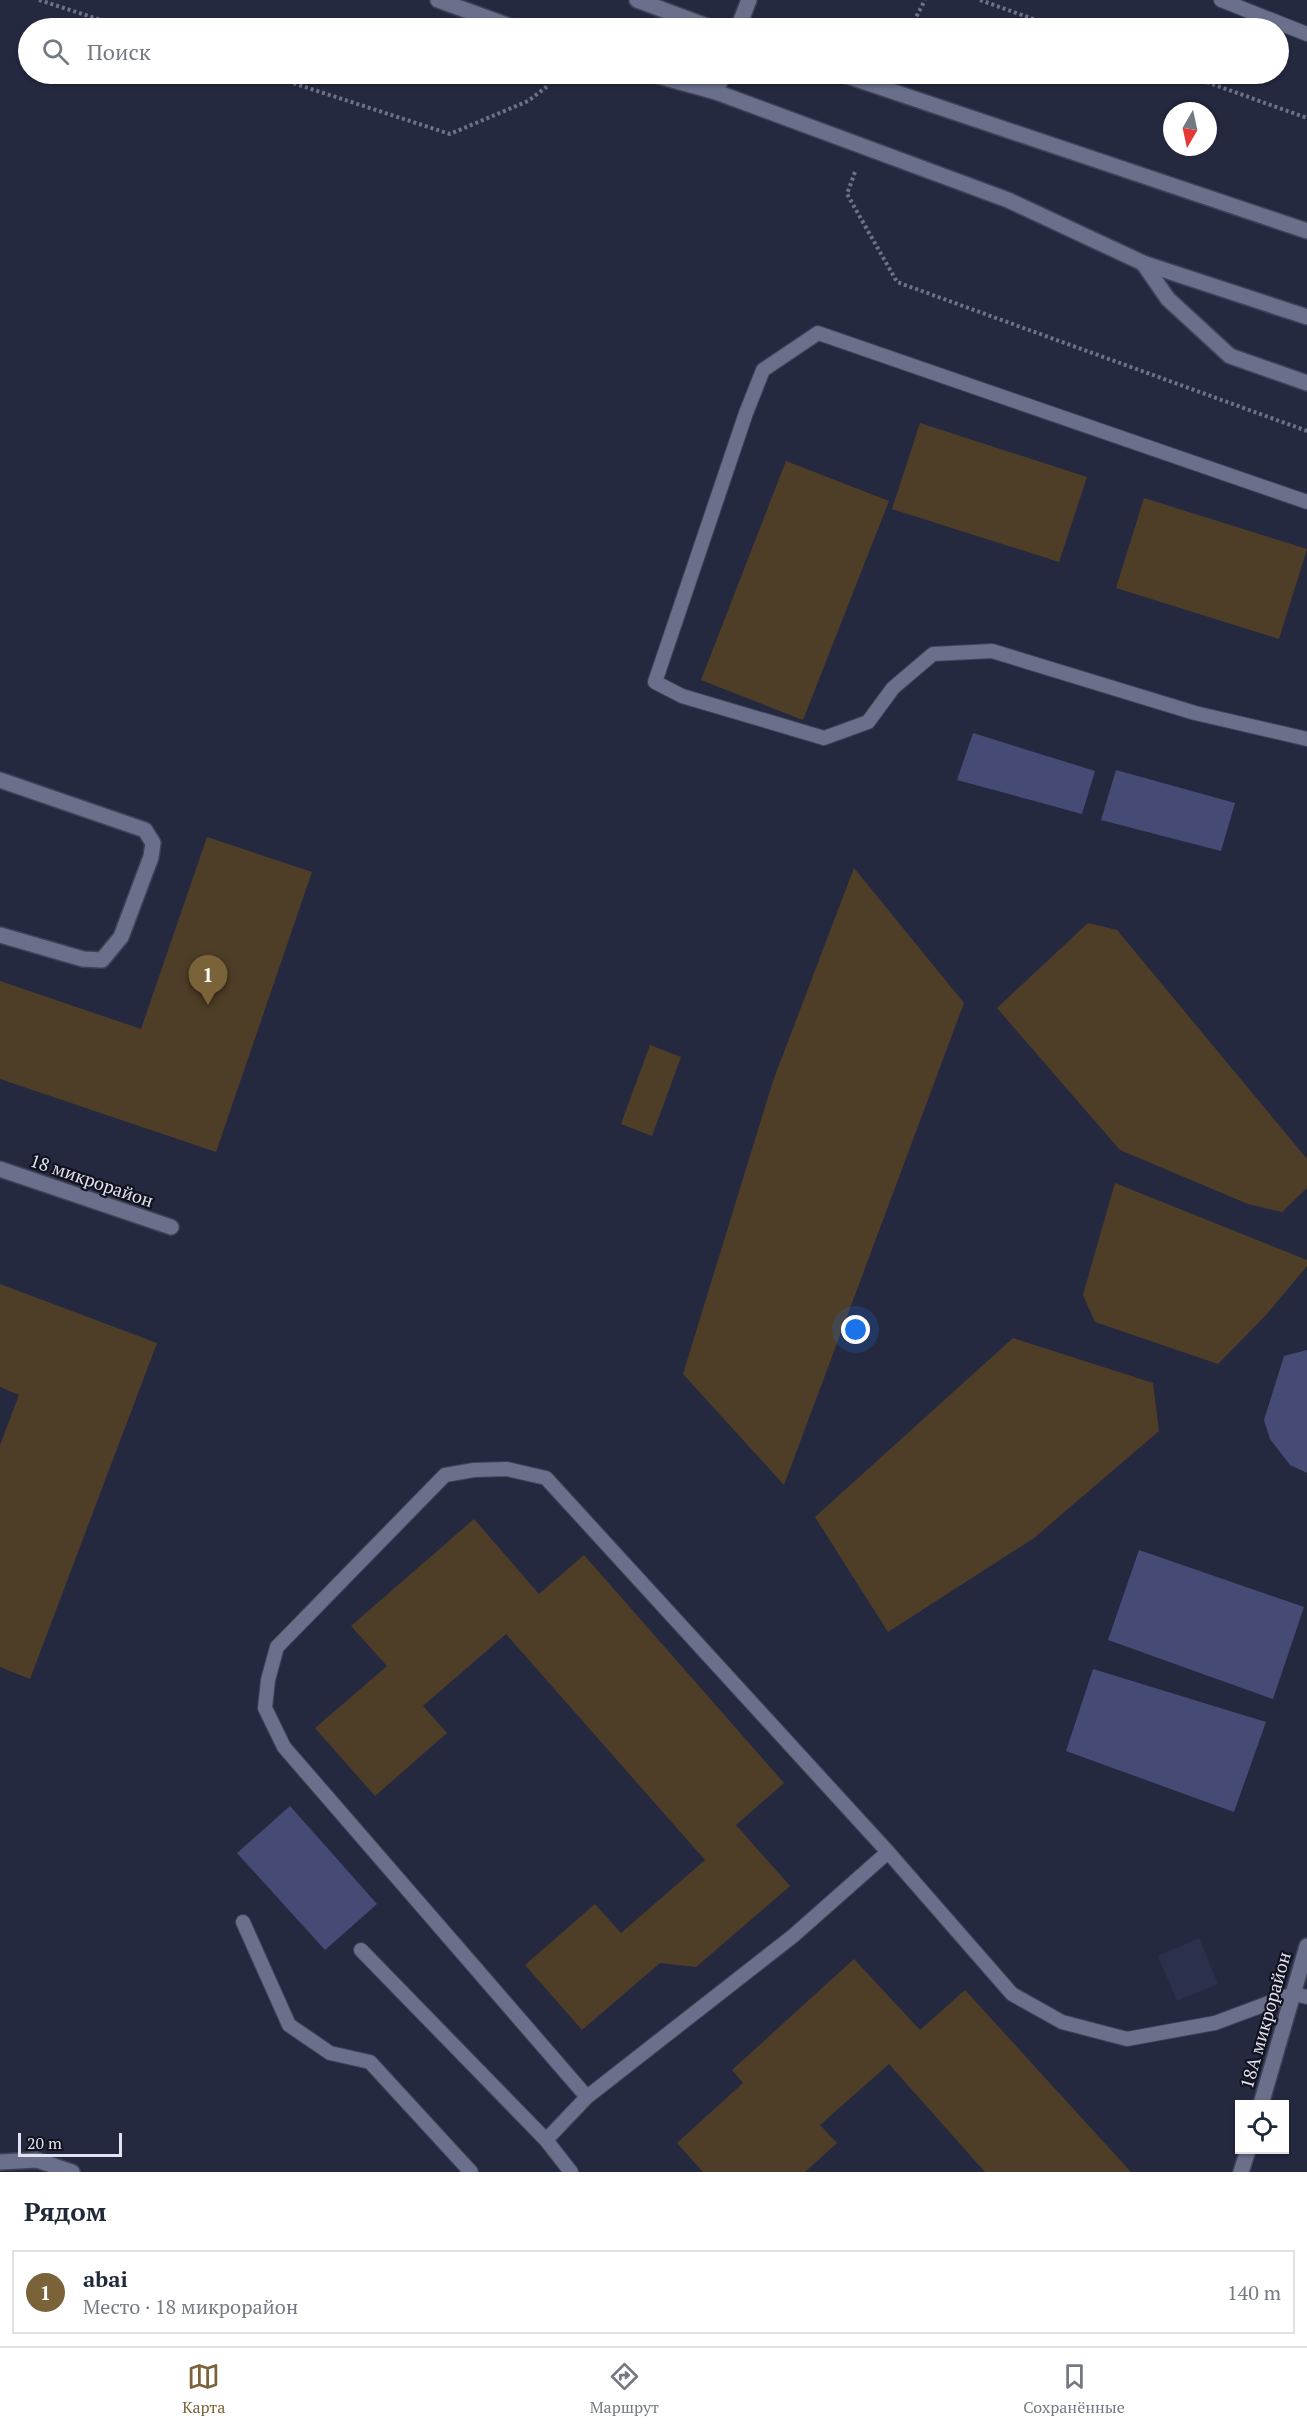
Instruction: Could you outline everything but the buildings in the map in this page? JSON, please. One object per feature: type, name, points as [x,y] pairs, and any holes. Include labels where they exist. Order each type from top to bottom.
[{"type":"main road","points":[[438,0],[488,18]]},
{"type":"main road","points":[[637,0],[685,18]]},
{"type":"main road","points":[[742,18],[749,0]]},
{"type":"main road","points":[[687,84],[716,92],[1008,200],[1143,263],[1307,317]]},
{"type":"main road","points":[[716,92],[719,84]]},
{"type":"main road","points":[[871,84],[1307,231]]},
{"type":"main road","points":[[1143,263],[1168,299],[1230,356],[1307,383]]},
{"type":"main road","points":[[0,780],[145,830],[153,843],[151,857],[121,937],[102,960],[83,959],[0,934]]},
{"type":"main road","name":"18 микрорайон","points":[[0,1169],[171,1227]]},
{"type":"main road","name":"18А микрорайон","points":[[1262,2100],[1300,1996],[1307,1946]]},
{"type":"main road","points":[[1241,2172],[1247,2154]]},
{"type":"main road","points":[[0,2162],[37,2160],[72,2172]]},
{"type":"lane","points":[[1221,0],[1267,18]]},
{"type":"lane","points":[[1289,27],[1307,34]]},
{"type":"lane","points":[[1307,502],[818,333],[764,370],[746,413],[655,682],[682,696],[824,738],[868,722],[893,688],[933,654],[992,651],[1195,713],[1307,739]]},
{"type":"lane","points":[[587,2097],[284,1747],[265,1708],[268,1680],[277,1647],[445,1475],[474,1470],[507,1469],[546,1478],[888,1852],[1012,1994],[1062,2022],[1127,2039],[1215,2023],[1300,1996]]},
{"type":"lane","points":[[546,2140],[587,2097],[793,1936],[888,1852]]},
{"type":"lane","points":[[243,1922],[289,2025],[330,2053],[370,2062],[471,2172]]},
{"type":"lane","points":[[361,1950],[546,2140],[571,2172]]},
{"type":"path","points":[[39,0],[95,18]]},
{"type":"path","points":[[916,18],[925,0]]},
{"type":"path","points":[[980,0],[1031,18]]},
{"type":"path","points":[[295,84],[450,134],[528,101],[549,85]]},
{"type":"path","points":[[1212,84],[1307,118]]},
{"type":"path","points":[[855,172],[847,194],[897,282],[1307,431]]},
{"type":"shaded area","points":[[973,733],[1095,771],[1082,814],[957,780]]},
{"type":"shaded area","points":[[1116,770],[1235,803],[1221,851],[1101,820]]},
{"type":"shaded area","points":[[1307,1350],[1307,1473],[1290,1465],[1270,1439],[1264,1420],[1284,1356]]},
{"type":"shaded area","points":[[1139,1550],[1304,1607],[1273,1699],[1108,1640]]},
{"type":"shaded area","points":[[1093,1669],[1266,1722],[1234,1812],[1066,1751]]},
{"type":"shaded area","points":[[290,1806],[377,1904],[325,1950],[237,1853]]},
{"type":"shaded area","points":[[1199,1938],[1218,1984],[1177,2001],[1158,1956]]},
{"type":"place","name":"abai","points":[[208,1005]]}]
